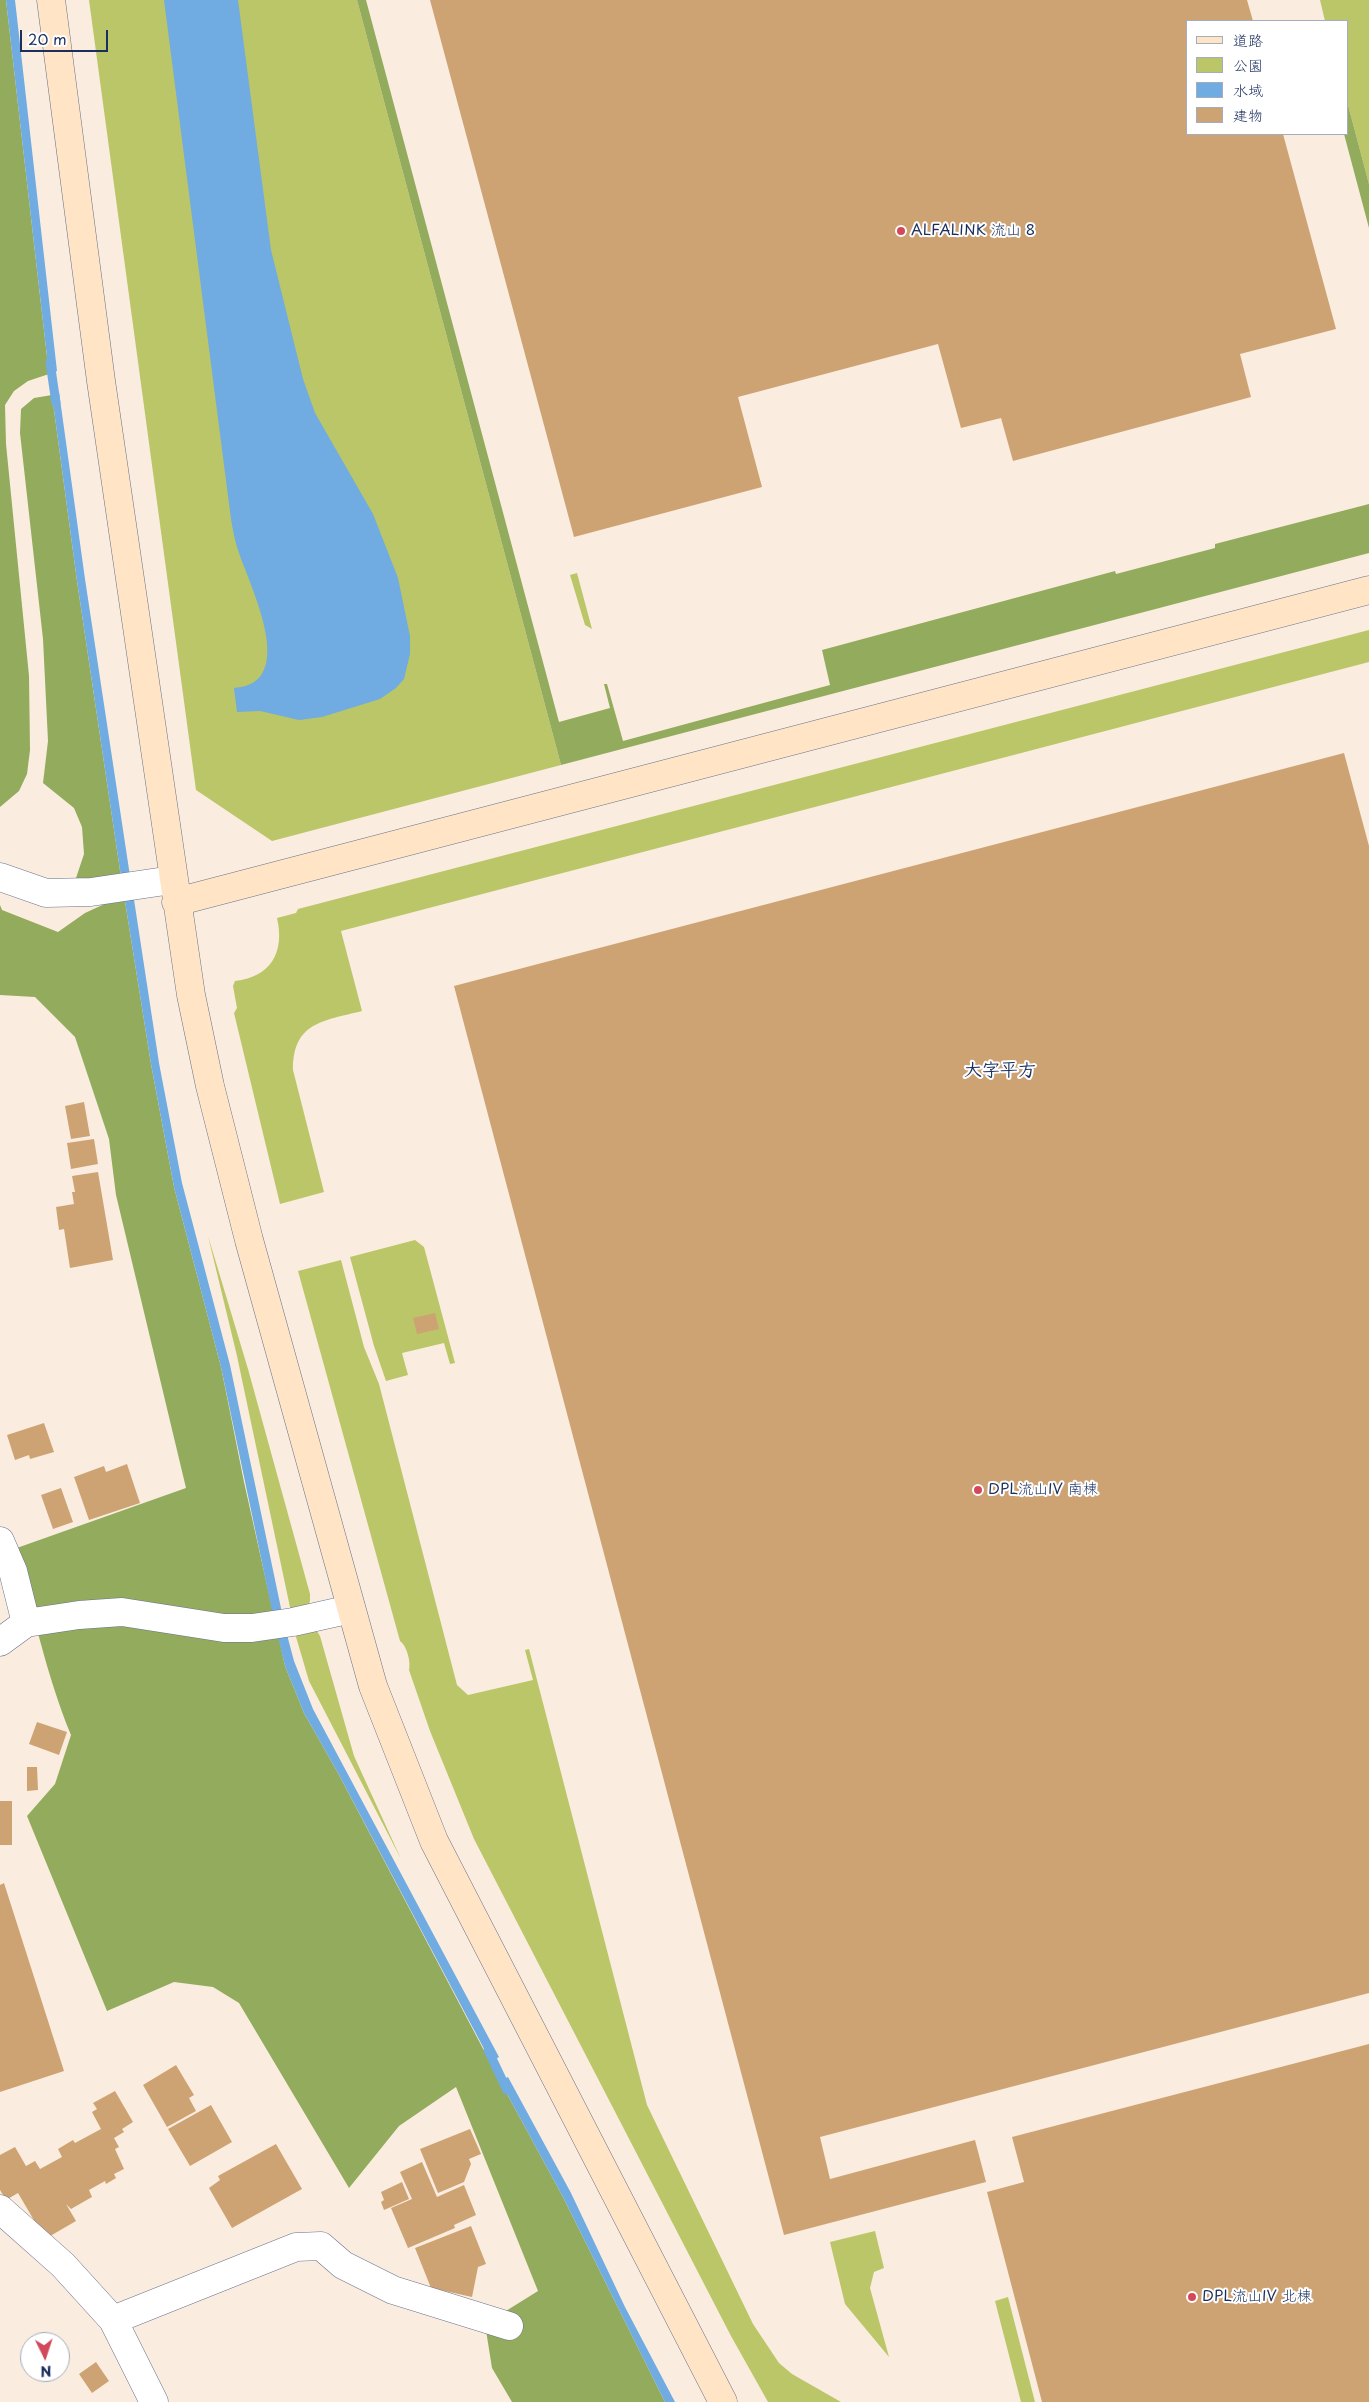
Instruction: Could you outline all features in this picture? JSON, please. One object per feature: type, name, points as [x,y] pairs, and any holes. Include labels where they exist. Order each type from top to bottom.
[{"type":"street","points":[[51,0],[101,381],[174,891],[191,995],[210,1086],[249,1240],[351,1609],[373,1686],[434,1841],[723,2402]]},
{"type":"street","points":[[0,877],[46,893],[91,892],[126,886],[174,891],[1369,590]]},
{"type":"street","points":[[0,1541],[12,1571],[26,1623]]},
{"type":"street","points":[[0,1642],[26,1623],[122,1612],[224,1628],[252,1628],[351,1609]]},
{"type":"street","points":[[0,2209],[63,2265],[113,2320],[154,2402]]},
{"type":"street","points":[[113,2320],[296,2247],[321,2246],[343,2265],[386,2287],[509,2326]]},
{"type":"green space","points":[[0,0],[6,0],[49,374],[28,381],[14,391],[5,405],[6,444],[29,676],[30,750],[27,774],[19,791],[0,807]]},
{"type":"green space","points":[[89,0],[357,0],[561,765],[272,841],[196,790]]},
{"type":"green space","points":[[357,0],[366,0],[559,722],[610,708],[604,684],[607,684],[623,741],[830,685],[822,650],[1115,571],[1116,574],[1215,548],[1215,544],[1369,504],[1369,553],[561,765]]},
{"type":"green space","points":[[1320,0],[1369,0],[1369,184],[1349,109],[1349,20],[1325,20]]},
{"type":"green space","points":[[1349,109],[1369,184],[1369,228],[1344,135],[1349,135]]},
{"type":"green space","points":[[52,395],[77,581],[121,877],[74,884],[84,854],[82,827],[74,808],[43,783],[48,741],[43,639],[20,433],[21,409],[34,398]]},
{"type":"green space","points":[[577,573],[592,629],[585,625],[570,575]]},
{"type":"green space","points":[[1369,630],[1369,662],[341,931],[362,1011],[323,1021],[313,1026],[298,1042],[294,1054],[293,1070],[324,1192],[280,1204],[234,1013],[237,1008],[233,986],[235,981],[247,979],[258,974],[272,961],[277,952],[279,942],[277,918],[296,913],[298,909]]},
{"type":"green space","points":[[124,895],[151,1064],[174,1187],[221,1367],[244,1482],[285,1666],[304,1713],[338,1773],[563,2197],[665,2402],[512,2402],[492,2368],[485,2324],[538,2291],[456,2087],[399,2126],[349,2188],[239,2003],[213,1987],[174,1982],[107,2011],[27,1816],[55,1784],[71,1735],[54,1689],[14,1549],[186,1488],[116,1195],[109,1139],[75,1037],[35,997],[0,995],[0,905],[2,910],[58,932],[85,913]]},
{"type":"green space","points":[[208,1236],[248,1369],[310,1594],[307,1609],[291,1612],[237,1356]]},
{"type":"green space","points":[[415,1240],[424,1247],[455,1363],[450,1364],[444,1343],[402,1353],[408,1375],[386,1381],[374,1346],[350,1257]]},
{"type":"green space","points":[[341,1260],[364,1347],[379,1384],[457,1685],[468,1695],[533,1680],[525,1650],[529,1649],[647,2105],[753,2324],[779,2363],[792,2374],[841,2402],[768,2402],[731,2336],[474,1839],[430,1731],[409,1670],[408,1654],[400,1641],[298,1271]]},
{"type":"green space","points":[[315,1628],[320,1636],[354,1756],[401,1859],[309,1681],[294,1630]]},
{"type":"green space","points":[[875,2231],[884,2268],[874,2272],[870,2288],[889,2357],[845,2304],[830,2242]]},
{"type":"green space","points":[[1008,2297],[1035,2402],[1021,2402],[995,2301]]},
{"type":"water","points":[[6,0],[15,0],[57,371],[49,374]]},
{"type":"water","points":[[164,0],[238,0],[271,250],[303,379],[315,413],[373,514],[398,578],[410,636],[410,654],[404,679],[396,688],[380,699],[322,717],[299,720],[260,711],[237,712],[234,688],[254,682],[264,670],[267,652],[265,631],[260,609],[234,536],[231,519]]},
{"type":"water","points":[[59,392],[130,876],[121,877],[77,581],[52,395]]},
{"type":"water","points":[[133,893],[159,1063],[182,1183],[230,1365],[282,1613],[273,1615],[221,1367],[174,1187],[151,1064],[124,895]]},
{"type":"water","points":[[286,1631],[294,1661],[313,1709],[499,2057],[491,2062],[338,1773],[304,1713],[285,1666],[277,1633]]},
{"type":"water","points":[[508,2077],[571,2193],[625,2307],[675,2402],[665,2402],[563,2197],[500,2081]]},
{"type":"building","name":"ALFALINK 流山 8","points":[[430,0],[1247,0],[1253,20],[1186,20],[1186,135],[1283,135],[1336,329],[1240,354],[1251,397],[1013,461],[1001,418],[961,428],[938,344],[738,397],[762,487],[574,537]]},
{"type":"building","name":"DPL流山IV 南棟","points":[[1344,753],[1369,846],[1369,1993],[820,2137],[830,2179],[975,2140],[986,2182],[784,2235],[454,986]]},
{"type":"building","points":[[84,1102],[90,1136],[71,1139],[65,1106]]},
{"type":"building","points":[[94,1139],[98,1164],[71,1169],[67,1143]]},
{"type":"building","points":[[98,1172],[113,1260],[70,1268],[64,1229],[59,1230],[56,1207],[74,1204],[72,1192],[75,1192],[72,1176]]},
{"type":"building","points":[[435,1313],[439,1329],[417,1334],[413,1318]]},
{"type":"building","points":[[44,1423],[54,1452],[30,1459],[29,1455],[15,1460],[7,1435]]},
{"type":"building","points":[[127,1464],[140,1503],[89,1520],[74,1477],[104,1466],[106,1472]]},
{"type":"building","points":[[61,1488],[73,1522],[53,1529],[41,1495]]},
{"type":"building","points":[[37,1722],[67,1732],[59,1755],[29,1744]]},
{"type":"building","points":[[27,1767],[37,1767],[38,1790],[27,1791]]},
{"type":"building","points":[[0,1801],[12,1801],[12,1845],[0,1845]]},
{"type":"building","points":[[4,1883],[64,2071],[0,2092],[0,1885]]},
{"type":"building","name":"DPL流山IV 北棟","points":[[1369,2044],[1369,2402],[1042,2402],[987,2192],[1024,2182],[1012,2137]]},
{"type":"building","points":[[176,2065],[194,2095],[189,2098],[196,2111],[167,2127],[143,2085]]},
{"type":"building","points":[[115,2091],[133,2122],[122,2129],[124,2132],[114,2138],[119,2147],[115,2149],[124,2169],[114,2174],[116,2178],[106,2184],[105,2181],[89,2190],[92,2197],[71,2209],[66,2204],[76,2221],[45,2239],[18,2193],[6,2200],[0,2190],[0,2155],[15,2147],[26,2166],[35,2161],[40,2169],[62,2157],[58,2149],[73,2140],[75,2143],[101,2129],[92,2112],[97,2109],[93,2103]]},
{"type":"building","points":[[211,2105],[232,2142],[190,2166],[168,2129]]},
{"type":"building","points":[[470,2129],[481,2154],[469,2159],[471,2164],[464,2182],[438,2193],[420,2149]]},
{"type":"building","points":[[276,2144],[302,2189],[232,2228],[209,2188],[220,2180],[218,2176]]},
{"type":"building","points":[[422,2162],[437,2197],[464,2185],[476,2215],[454,2225],[455,2228],[408,2248],[391,2208],[412,2199],[400,2172]]},
{"type":"building","points":[[402,2182],[409,2199],[384,2210],[381,2202],[384,2200],[381,2192]]},
{"type":"building","points":[[471,2226],[486,2264],[478,2267],[472,2297],[431,2288],[415,2248]]},
{"type":"building","points":[[96,2362],[109,2381],[92,2393],[79,2374]]},
{"type":"waterway","points":[[50,362],[56,403]]},
{"type":"waterway","points":[[488,2050],[507,2090]]},
{"type":"place","name":"ALFALINK 流山 8","points":[[901,231]]},
{"type":"place","name":"DPL流山IV 南棟","points":[[978,1490]]},
{"type":"place","name":"DPL流山IV 北棟","points":[[1192,2297]]},
{"type":"district","name":"大字平方","points":[[1000,1071]]}]
